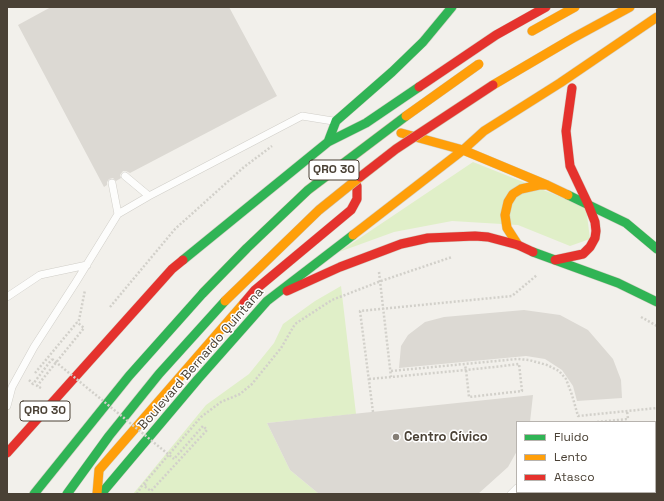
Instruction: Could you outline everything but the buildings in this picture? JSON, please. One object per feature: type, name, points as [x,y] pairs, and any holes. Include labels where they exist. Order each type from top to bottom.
[{"type":"main road","points":[[328,142],[336,121],[392,72],[423,42],[452,7]]},
{"type":"main road","points":[[366,123],[496,34],[546,7]]},
{"type":"main road","points":[[521,37],[575,7]]},
{"type":"main road","name":"QRO 30","points":[[67,494],[109,436],[159,374],[226,301],[319,210],[396,149],[493,86],[573,38],[630,7]]},
{"type":"main road","points":[[463,150],[484,131],[657,17]]},
{"type":"main road","name":"QRO 30","points":[[34,494],[129,376],[203,293],[247,248],[308,190],[386,130],[482,62]]},
{"type":"main road","points":[[555,260],[583,254],[590,247],[595,238],[596,231],[595,222],[588,204],[570,166],[566,131],[575,86],[559,96]]},
{"type":"main road","points":[[366,123],[463,150],[547,185],[626,223],[657,249]]},
{"type":"main road","name":"QRO 30","points":[[7,453],[172,269],[328,142],[366,123]]},
{"type":"main road","points":[[463,150],[496,135]]},
{"type":"main road","name":"Boulevard Bernardo Quintana","points":[[101,494],[198,379],[267,301],[463,150]]},
{"type":"main road","points":[[97,494],[98,470],[255,290],[351,210],[357,199],[357,186],[351,176],[340,173],[322,172],[315,174]]},
{"type":"main road","points":[[266,192],[294,182]]},
{"type":"main road","points":[[518,245],[507,228],[505,215],[508,202],[513,194],[521,189],[539,185],[547,185]]},
{"type":"main road","points":[[267,301],[340,267],[402,244],[428,238],[461,236],[488,237],[518,245],[536,254],[618,283],[657,302]]},
{"type":"lane","points":[[7,406],[12,387],[30,354],[118,214],[149,196],[302,116],[336,121]]},
{"type":"lane","points":[[125,176],[149,196]]},
{"type":"lane","points":[[112,183],[118,214]]},
{"type":"lane","points":[[7,297],[40,275],[87,265]]},
{"type":"lane","points":[[572,493],[577,494]]},
{"type":"path","points":[[377,253],[391,377]]},
{"type":"path","points":[[137,494],[141,487],[201,417],[221,402],[240,394],[252,384],[281,348],[295,324],[332,300],[380,281],[442,259],[455,256]]},
{"type":"path","points":[[373,412],[360,311],[512,296],[555,260]]},
{"type":"path","points":[[76,282],[86,287],[79,320],[28,380],[33,384],[52,359],[174,459],[203,426],[207,430],[151,491],[144,486],[167,458]]},
{"type":"path","points":[[637,314],[657,326]]},
{"type":"path","points":[[41,388],[37,386],[84,328],[77,322]]},
{"type":"path","points":[[391,371],[466,365],[502,360],[529,360],[547,365],[559,371],[566,379],[578,416],[657,408]]},
{"type":"path","points":[[502,360],[503,366]]},
{"type":"path","points":[[369,379],[466,370],[519,364],[522,391],[469,397],[466,370],[466,365]]},
{"type":"path","points":[[611,421],[628,419],[627,411]]},
{"type":"green space","points":[[473,162],[586,207],[590,239],[570,246],[518,225],[452,221],[394,232],[339,252]]},
{"type":"green space","points":[[341,286],[356,414],[267,423],[290,470],[319,494],[133,494],[206,405],[249,374],[274,343],[283,324],[315,301]]},
{"type":"traffic: fast","points":[[328,142],[336,121],[392,72],[423,42],[452,7]]},
{"type":"traffic: fast","points":[[183,260],[328,142],[366,123],[419,87]]},
{"type":"traffic: fast","points":[[203,293],[247,248],[308,190],[406,116]]},
{"type":"traffic: fast","points":[[568,195],[626,223],[657,249]]},
{"type":"traffic: fast","points":[[101,494],[198,379],[267,301],[353,235]]},
{"type":"traffic: fast","points":[[533,252],[618,283],[657,302]]},
{"type":"traffic: fast","points":[[34,494],[129,376],[203,293]]},
{"type":"traffic: fast","points":[[67,494],[109,436],[159,374],[225,301]]},
{"type":"traffic: slow","points":[[532,31],[575,7]]},
{"type":"traffic: slow","points":[[493,85],[573,38],[630,7]]},
{"type":"traffic: slow","points":[[353,235],[463,150],[484,131],[560,83],[657,17]]},
{"type":"traffic: slow","points":[[406,116],[479,64]]},
{"type":"traffic: slow","points":[[401,133],[463,150],[568,195]]},
{"type":"traffic: slow","points":[[225,301],[319,210],[360,177]]},
{"type":"traffic: slow","points":[[518,245],[507,228],[505,215],[508,202],[513,194],[521,189],[539,185],[547,185]]},
{"type":"traffic: slow","points":[[97,494],[99,470],[244,303]]},
{"type":"traffic: jam","points":[[419,87],[496,35],[546,7]]},
{"type":"traffic: jam","points":[[360,177],[396,149],[493,85]]},
{"type":"traffic: jam","points":[[555,260],[583,254],[590,247],[595,238],[596,231],[595,222],[588,204],[570,166],[566,131],[572,88]]},
{"type":"traffic: jam","points":[[244,303],[255,290],[351,210],[357,199],[357,186],[351,176],[341,173]]},
{"type":"traffic: jam","points":[[287,291],[340,267],[401,244],[428,238],[475,236],[488,237],[518,245],[533,252]]},
{"type":"traffic: jam","points":[[7,453],[172,269],[183,260]]},
{"type":"place","name":"Centro Cívico","points":[[396,437]]}]
